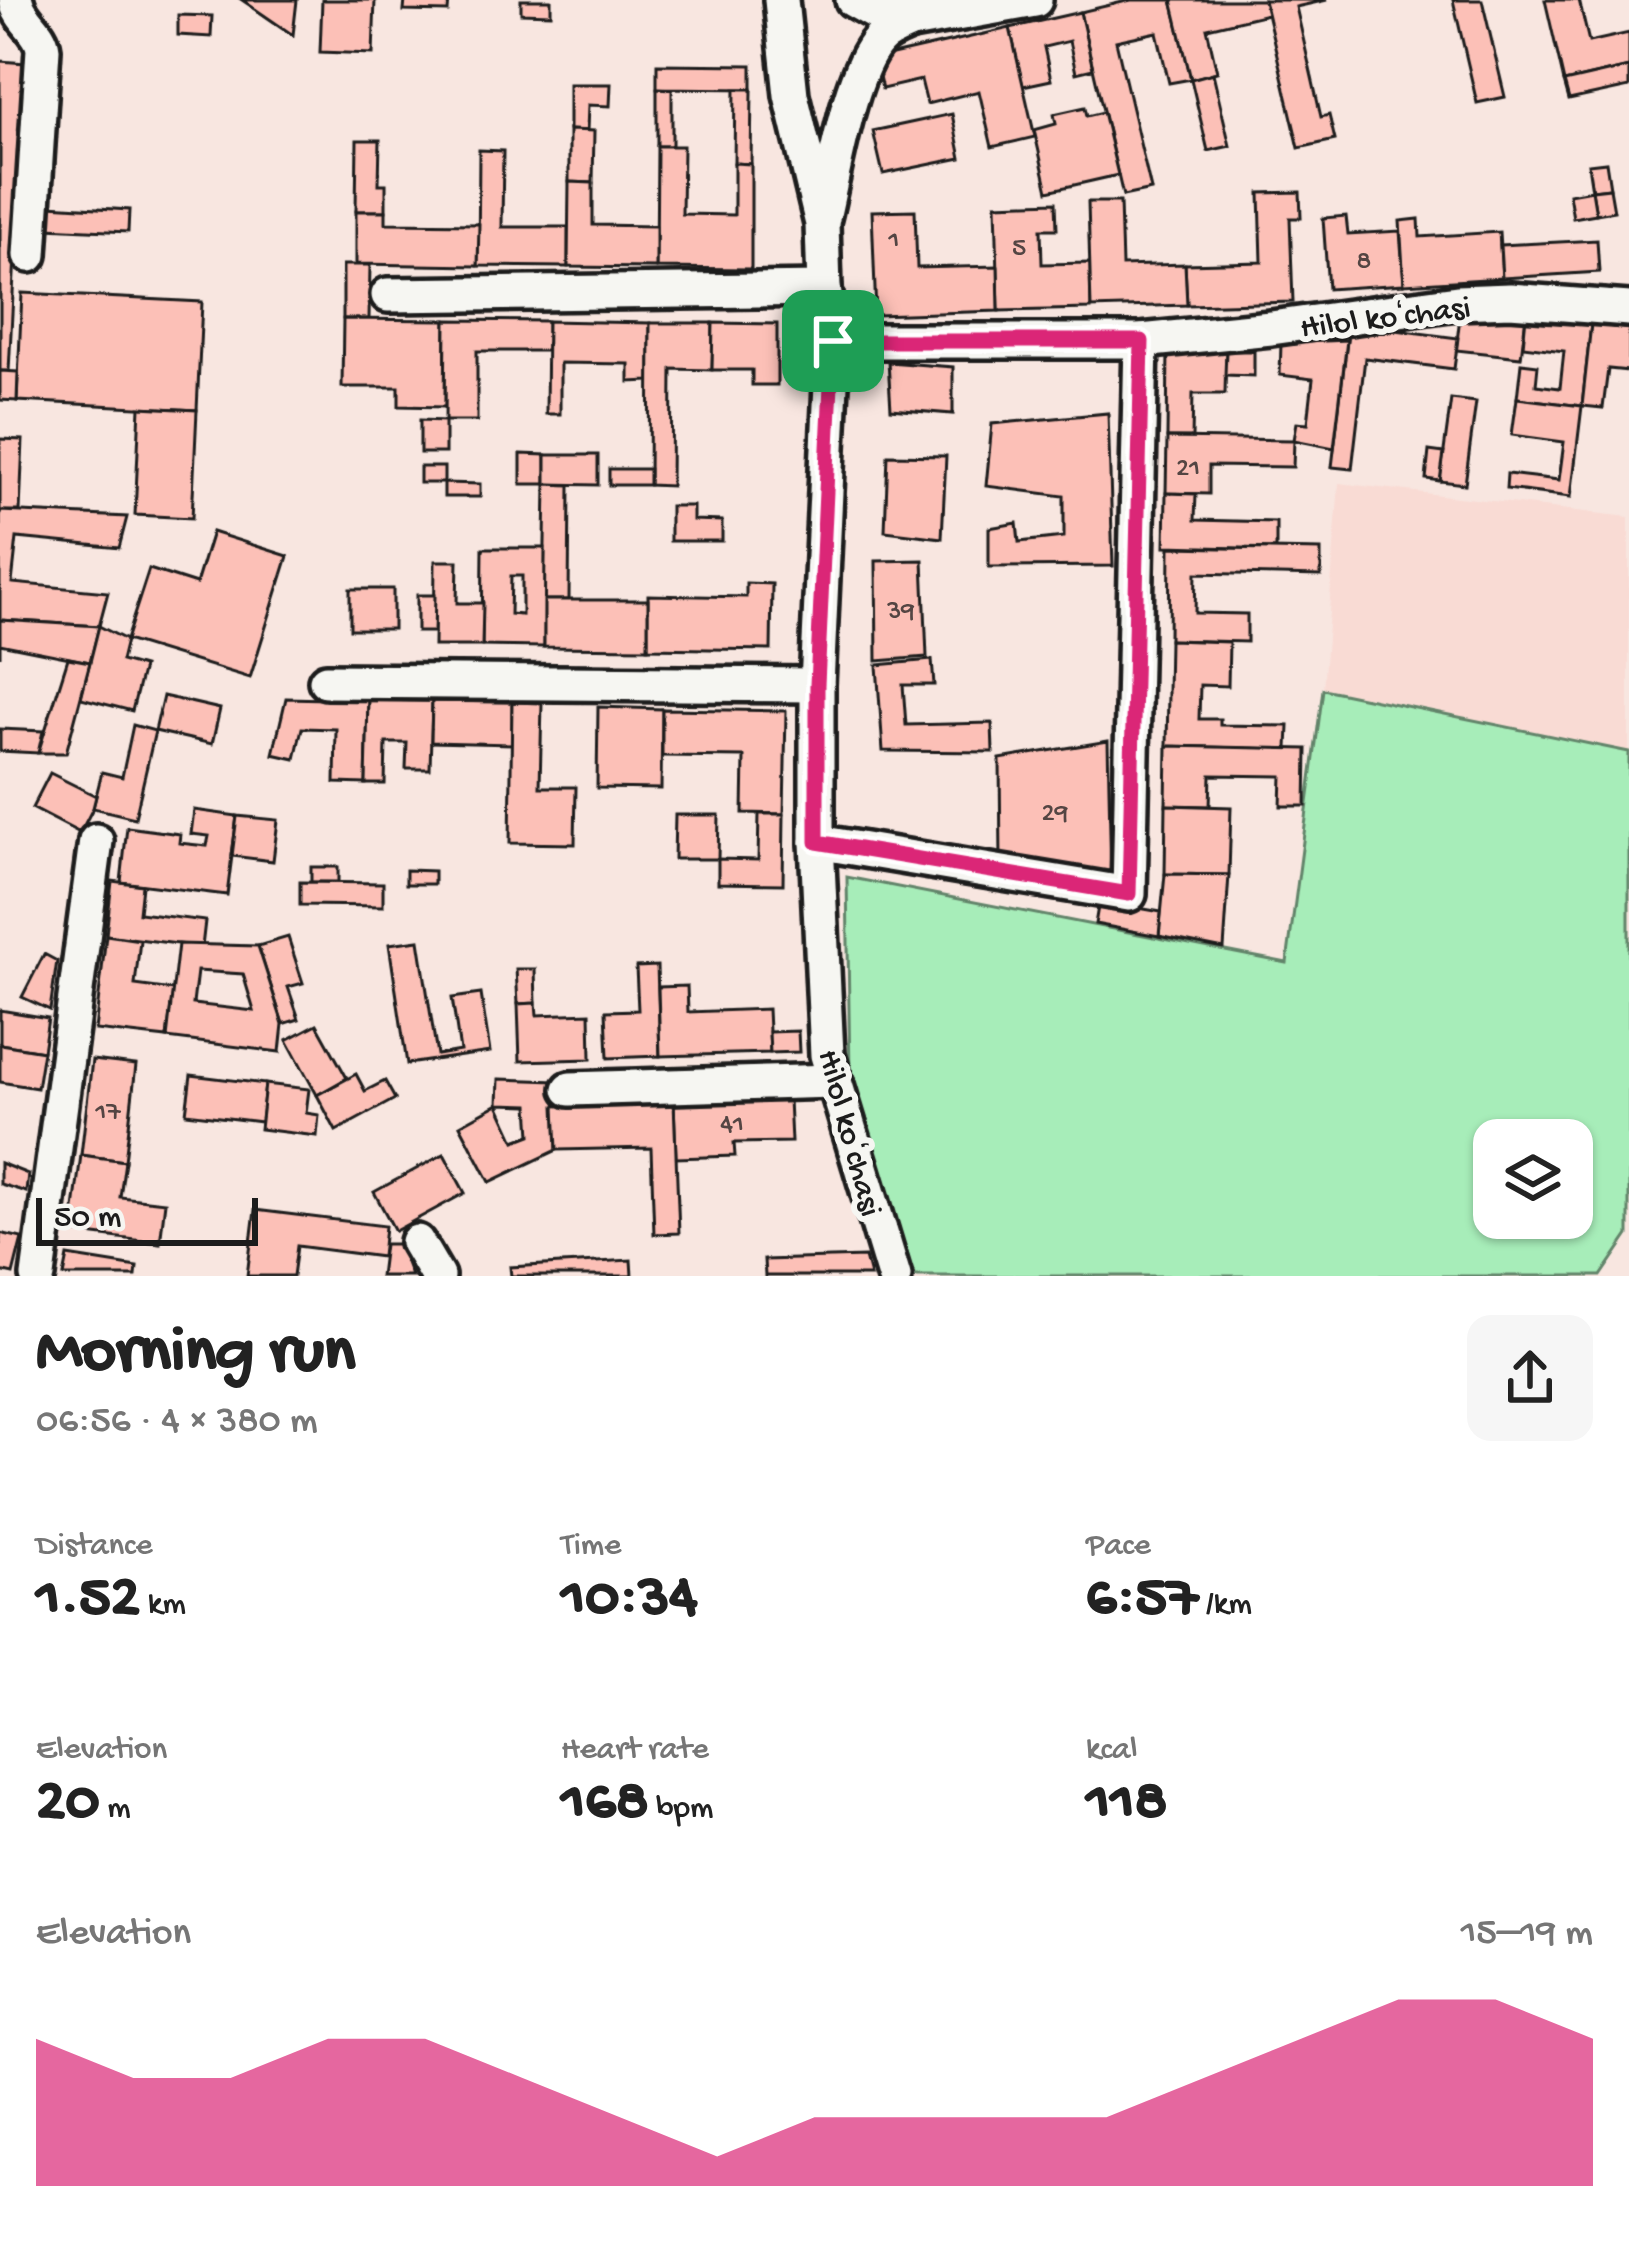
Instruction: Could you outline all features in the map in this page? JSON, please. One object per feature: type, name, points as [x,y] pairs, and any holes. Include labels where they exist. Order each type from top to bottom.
[{"type":"street","points":[[16,0],[43,49],[30,255]]},
{"type":"street","name":"Hilol koʻchasi","points":[[781,0],[790,95],[822,224],[824,289],[833,341],[817,685],[817,842],[827,1055],[894,1276]]},
{"type":"street","points":[[853,0],[878,14],[911,22]]},
{"type":"street","points":[[822,224],[855,86],[866,56],[882,35],[911,22],[1035,0]]},
{"type":"street","points":[[388,295],[824,289]]},
{"type":"street","name":"Hilol koʻchasi","points":[[833,341],[1142,341],[1457,302],[1510,300],[1629,309]]},
{"type":"street","points":[[817,842],[1129,894],[1142,341]]},
{"type":"street","points":[[326,681],[817,685]]},
{"type":"street","points":[[38,1276],[96,841]]},
{"type":"street","points":[[569,1089],[833,1081]]},
{"type":"street","points":[[418,1242],[437,1276]]},
{"type":"shaded area","points":[[1339,483],[1629,517],[1629,752],[1323,689]]},
{"type":"green space","points":[[1323,689],[1629,752],[1629,1235],[1601,1276],[906,1276],[850,1076],[847,877],[1287,963]]},
{"type":"building","points":[[242,0],[297,0],[293,35]]},
{"type":"building","points":[[322,0],[375,0],[373,54],[320,52]]},
{"type":"building","points":[[405,0],[449,0],[448,12],[404,11]]},
{"type":"building","points":[[521,0],[551,0],[551,14],[521,13]]},
{"type":"building","points":[[1131,0],[1172,0],[1191,79],[1169,83],[1157,32],[1116,41],[1151,190],[1123,196],[1080,12]]},
{"type":"building","points":[[1172,0],[1264,0],[1267,14],[1207,28],[1217,72],[1191,79]]},
{"type":"building","points":[[1264,0],[1327,0],[1296,7],[1321,117],[1329,115],[1335,140],[1299,148]]},
{"type":"building","points":[[1453,0],[1482,0],[1505,97],[1477,103]]},
{"type":"building","points":[[1545,0],[1579,0],[1589,42],[1629,33],[1629,67],[1564,82]]},
{"type":"building","points":[[1080,12],[1093,69],[1076,73],[1069,41],[1044,47],[1051,80],[1023,86],[1010,28]]},
{"type":"building","points":[[178,15],[212,16],[211,37],[178,35]]},
{"type":"building","points":[[1010,28],[1035,137],[992,147],[979,91],[927,104],[921,80],[882,89],[875,59]]},
{"type":"building","points":[[0,61],[25,63],[9,371],[0,371]]},
{"type":"building","points":[[657,64],[752,65],[752,89],[657,88]]},
{"type":"building","points":[[1629,67],[1629,87],[1569,100],[1564,82]]},
{"type":"building","points":[[1213,73],[1230,146],[1208,151],[1191,79]]},
{"type":"building","points":[[569,84],[611,84],[610,106],[588,105],[587,131],[569,130]]},
{"type":"building","points":[[657,88],[672,89],[672,146],[657,146]]},
{"type":"building","points":[[735,89],[752,89],[751,164],[734,163]]},
{"type":"building","points":[[1085,107],[1087,116],[1103,112],[1118,175],[1048,191],[1034,130],[1056,124],[1054,114]]},
{"type":"building","points":[[952,114],[961,158],[883,174],[873,131]]},
{"type":"building","points":[[569,130],[594,131],[593,183],[569,182]]},
{"type":"building","points":[[357,140],[380,140],[379,184],[386,184],[386,211],[356,211]]},
{"type":"building","points":[[657,146],[683,146],[682,214],[734,215],[734,163],[751,164],[751,269],[656,268]]},
{"type":"building","points":[[479,150],[503,151],[502,227],[568,227],[568,267],[478,266]]},
{"type":"building","points":[[1606,162],[1610,188],[1592,190],[1588,164]]},
{"type":"building","points":[[569,182],[593,183],[593,225],[656,226],[656,268],[568,267]]},
{"type":"building","points":[[1610,188],[1614,211],[1596,214],[1592,190]]},
{"type":"building","points":[[1592,190],[1596,214],[1573,218],[1569,194]]},
{"type":"building","points":[[1300,192],[1301,218],[1290,218],[1293,302],[1187,305],[1185,264],[1262,262],[1260,193]]},
{"type":"building","points":[[1056,202],[1057,229],[1041,229],[1042,264],[1090,263],[1091,309],[999,311],[996,204]]},
{"type":"building","points":[[1088,202],[1120,202],[1122,266],[1185,264],[1187,305],[1091,308]]},
{"type":"building","points":[[49,205],[129,210],[128,232],[47,228]]},
{"type":"building","points":[[915,210],[917,268],[998,266],[999,311],[876,315],[872,211]]},
{"type":"building","points":[[356,211],[386,211],[386,223],[479,224],[478,266],[356,264]]},
{"type":"building","points":[[1346,216],[1348,234],[1400,231],[1404,284],[1328,289],[1323,218]]},
{"type":"building","points":[[1419,219],[1420,237],[1499,232],[1502,278],[1404,284],[1400,221]]},
{"type":"building","points":[[1597,240],[1599,272],[1502,278],[1500,245]]},
{"type":"building","points":[[343,265],[370,265],[369,319],[343,319]]},
{"type":"building","points":[[22,293],[202,302],[197,410],[17,401]]},
{"type":"building","points":[[1461,308],[1526,316],[1521,357],[1456,350]]},
{"type":"building","points":[[1526,316],[1591,324],[1582,406],[1517,398],[1521,363],[1538,365],[1536,385],[1560,388],[1564,351],[1523,346]]},
{"type":"building","points":[[343,319],[446,320],[445,407],[399,406],[399,387],[342,387]]},
{"type":"building","points":[[446,320],[547,321],[547,351],[477,351],[477,421],[445,421]]},
{"type":"building","points":[[547,321],[650,323],[650,381],[629,382],[629,364],[560,363],[560,414],[546,414]]},
{"type":"building","points":[[650,323],[713,323],[712,370],[672,369],[671,486],[649,485]]},
{"type":"building","points":[[713,323],[777,324],[777,385],[752,385],[752,370],[712,370]]},
{"type":"building","points":[[1349,324],[1458,338],[1454,369],[1365,358],[1352,469],[1332,467]]},
{"type":"building","points":[[1591,324],[1629,329],[1629,371],[1608,369],[1603,408],[1582,406]]},
{"type":"building","points":[[1347,340],[1334,448],[1294,440],[1297,422],[1308,423],[1313,379],[1280,375],[1281,343]]},
{"type":"building","points":[[1168,349],[1226,351],[1225,394],[1193,394],[1192,438],[1167,438]]},
{"type":"building","points":[[1226,351],[1254,351],[1254,376],[1225,375]]},
{"type":"building","points":[[888,362],[953,367],[953,414],[891,409]]},
{"type":"building","points":[[0,371],[18,372],[17,401],[0,400]]},
{"type":"building","points":[[1517,398],[1582,406],[1571,497],[1506,489],[1507,474],[1559,480],[1564,442],[1512,435]]},
{"type":"building","points":[[1451,399],[1476,402],[1465,484],[1440,481]]},
{"type":"building","points":[[140,407],[197,410],[192,518],[135,515]]},
{"type":"building","points":[[1108,413],[1113,566],[989,567],[989,528],[1017,523],[1019,542],[1064,537],[1064,496],[986,486],[992,424]]},
{"type":"building","points":[[420,420],[445,421],[445,453],[420,453]]},
{"type":"building","points":[[1167,438],[1294,440],[1293,467],[1209,466],[1209,494],[1166,493]]},
{"type":"building","points":[[0,439],[23,440],[20,511],[0,511]]},
{"type":"building","points":[[1429,451],[1444,453],[1440,481],[1426,479]]},
{"type":"building","points":[[521,454],[546,455],[546,484],[521,484]]},
{"type":"building","points":[[546,455],[598,455],[598,485],[546,484]]},
{"type":"building","points":[[888,455],[946,456],[942,538],[885,531]]},
{"type":"building","points":[[420,467],[444,467],[444,483],[420,483]]},
{"type":"building","points":[[609,469],[649,469],[649,485],[609,485]]},
{"type":"building","points":[[444,483],[480,484],[480,497],[444,497]]},
{"type":"building","points":[[546,484],[570,485],[569,600],[544,600]]},
{"type":"building","points":[[1166,493],[1196,494],[1195,520],[1276,522],[1276,549],[1165,546]]},
{"type":"building","points":[[670,506],[693,506],[693,520],[722,521],[722,541],[670,541]]},
{"type":"building","points":[[0,511],[127,517],[119,548],[17,538],[12,583],[108,592],[99,626],[0,620]]},
{"type":"building","points":[[212,532],[288,556],[250,678],[126,640],[149,569],[196,584]]},
{"type":"building","points":[[1170,547],[1321,550],[1321,576],[1196,573],[1195,613],[1247,614],[1247,642],[1169,640]]},
{"type":"building","points":[[483,548],[545,548],[544,647],[482,646]],"holes":[[[511,576],[522,576],[522,615],[510,614]]]},
{"type":"building","points":[[923,560],[927,657],[877,661],[876,561]]},
{"type":"building","points":[[435,561],[458,561],[457,603],[483,603],[482,646],[434,646]]},
{"type":"building","points":[[746,583],[772,584],[771,650],[648,648],[648,595],[746,597]]},
{"type":"building","points":[[350,589],[393,589],[393,629],[350,629]]},
{"type":"building","points":[[417,595],[435,595],[434,632],[417,632]]},
{"type":"building","points":[[544,600],[648,600],[648,648],[544,647]]},
{"type":"building","points":[[0,620],[99,626],[90,662],[0,644]]},
{"type":"building","points":[[99,626],[126,640],[121,661],[143,667],[132,711],[81,698]]},
{"type":"building","points":[[1169,640],[1229,642],[1228,686],[1200,685],[1199,719],[1220,719],[1220,725],[1289,726],[1288,749],[1167,746]]},
{"type":"building","points":[[68,658],[90,662],[66,753],[38,753]]},
{"type":"building","points":[[932,660],[934,685],[903,685],[906,725],[992,723],[993,752],[883,751],[877,665]]},
{"type":"building","points":[[163,696],[220,709],[212,744],[155,731]]},
{"type":"building","points":[[286,698],[368,700],[366,784],[335,783],[336,729],[302,728],[295,759],[273,754]]},
{"type":"building","points":[[368,700],[432,701],[430,769],[406,769],[407,743],[386,743],[385,784],[366,784]]},
{"type":"building","points":[[432,701],[512,702],[512,744],[431,742]]},
{"type":"building","points":[[512,702],[542,703],[540,787],[576,787],[575,844],[510,843]]},
{"type":"building","points":[[598,707],[662,709],[661,789],[597,788]]},
{"type":"building","points":[[662,709],[786,711],[784,814],[743,813],[744,757],[662,756]]},
{"type":"building","points":[[133,725],[155,731],[135,818],[93,808],[102,772],[122,777]]},
{"type":"building","points":[[0,729],[43,731],[38,753],[0,751]]},
{"type":"building","points":[[1108,741],[1111,882],[1001,863],[1000,759]]},
{"type":"building","points":[[1167,746],[1307,749],[1306,806],[1281,806],[1282,776],[1211,775],[1210,806],[1166,805]]},
{"type":"building","points":[[50,773],[96,796],[80,833],[32,808]]},
{"type":"building","points":[[1166,805],[1231,807],[1229,875],[1165,874]]},
{"type":"building","points":[[194,810],[237,816],[227,895],[121,882],[127,827],[180,834],[179,843],[207,846],[209,836],[191,834]]},
{"type":"building","points":[[759,814],[784,814],[783,884],[718,883],[718,859],[758,860]]},
{"type":"building","points":[[675,815],[719,815],[718,859],[674,859]]},
{"type":"building","points":[[237,816],[278,820],[273,861],[232,856]]},
{"type":"building","points":[[311,867],[338,867],[338,882],[311,882]]},
{"type":"building","points":[[406,870],[434,871],[434,884],[406,884]]},
{"type":"building","points":[[1165,874],[1229,875],[1224,949],[1159,936]]},
{"type":"building","points":[[112,881],[142,885],[139,913],[205,921],[202,947],[106,935]]},
{"type":"building","points":[[300,882],[383,883],[383,906],[300,905]]},
{"type":"building","points":[[1099,901],[1161,912],[1159,936],[1095,924]]},
{"type":"building","points":[[106,935],[140,940],[135,985],[173,990],[167,1038],[95,1030]]},
{"type":"building","points":[[288,937],[303,983],[288,987],[299,1019],[283,1024],[258,946]]},
{"type":"building","points":[[419,940],[437,1055],[460,1051],[452,998],[481,994],[490,1052],[407,1064],[389,944]]},
{"type":"building","points":[[178,944],[258,946],[283,1024],[280,1052],[167,1038]],"holes":[[[197,971],[243,974],[254,1011],[193,1004]]]},
{"type":"building","points":[[44,954],[57,961],[50,1010],[22,997]]},
{"type":"building","points":[[657,966],[660,1056],[608,1058],[606,1011],[638,1010],[636,967]]},
{"type":"building","points":[[516,969],[535,969],[536,1003],[518,1004]]},
{"type":"building","points":[[687,986],[688,1012],[768,1009],[770,1053],[660,1056],[658,987]]},
{"type":"building","points":[[536,1003],[537,1015],[590,1013],[591,1059],[520,1061],[518,1004]]},
{"type":"building","points":[[0,1010],[48,1018],[43,1051],[0,1044]]},
{"type":"building","points":[[317,1024],[347,1078],[317,1095],[287,1040]]},
{"type":"building","points":[[798,1031],[799,1052],[770,1053],[769,1032]]},
{"type":"building","points":[[0,1044],[43,1051],[37,1088],[0,1082]]},
{"type":"building","points":[[92,1060],[136,1065],[125,1161],[81,1155]]},
{"type":"building","points":[[356,1074],[365,1091],[385,1081],[395,1099],[336,1131],[317,1095]]},
{"type":"building","points":[[191,1075],[265,1084],[261,1122],[186,1113]]},
{"type":"building","points":[[499,1079],[556,1081],[557,1150],[490,1182],[460,1125],[498,1104]],"holes":[[[498,1104],[529,1105],[531,1135],[515,1141]]]},
{"type":"building","points":[[265,1084],[309,1089],[306,1113],[319,1115],[317,1136],[260,1129]]},
{"type":"building","points":[[789,1099],[791,1142],[734,1143],[735,1156],[676,1158],[674,1102]]},
{"type":"building","points":[[674,1102],[679,1233],[654,1234],[651,1148],[557,1150],[555,1106]]},
{"type":"building","points":[[444,1154],[465,1193],[395,1231],[374,1192]]},
{"type":"building","points":[[81,1155],[125,1161],[120,1197],[165,1202],[160,1243],[71,1232]]},
{"type":"building","points":[[0,1163],[28,1174],[26,1192],[0,1184]]},
{"type":"building","points":[[255,1210],[385,1226],[382,1257],[297,1246],[293,1276],[247,1276]]},
{"type":"building","points":[[0,1233],[22,1238],[13,1274],[0,1271]]},
{"type":"building","points":[[384,1244],[399,1244],[411,1276],[380,1276]]},
{"type":"building","points":[[68,1256],[137,1267],[136,1276],[64,1276]]},
{"type":"building","points":[[865,1257],[870,1276],[765,1276],[764,1260]]},
{"type":"building","points":[[631,1260],[632,1276],[511,1276],[510,1267]]},
{"type":"route","points":[[833,341],[1142,341],[1129,894],[817,842],[817,685],[833,341]]}]
